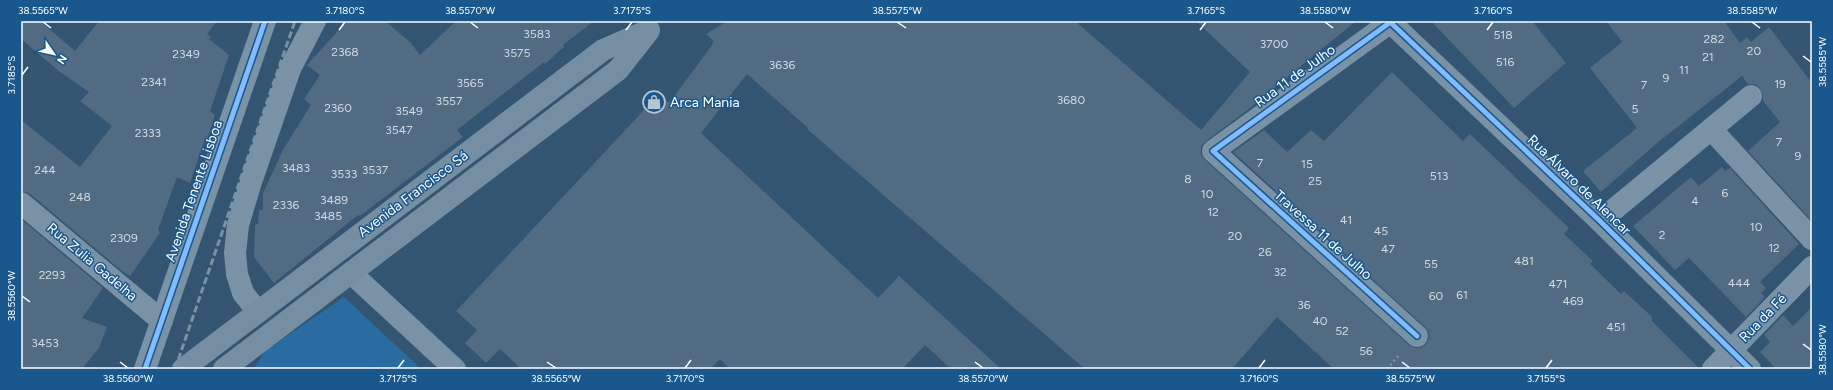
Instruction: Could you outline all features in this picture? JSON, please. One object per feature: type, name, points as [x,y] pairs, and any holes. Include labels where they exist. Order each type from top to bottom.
[{"type":"main road","name":"Avenida Francisco Sá","points":[[183,369],[603,50],[655,26]]},
{"type":"main road","name":"Avenida Francisco Sá","points":[[227,367],[618,70],[655,26]]},
{"type":"street","name":"Avenida Tenente Lisboa","points":[[144,369],[162,321],[265,21]]},
{"type":"street","points":[[258,312],[243,293],[237,274],[235,253],[238,225],[250,185],[290,69],[316,21]]},
{"type":"street","name":"Rua 11 de Julho","points":[[1213,151],[1390,21]]},
{"type":"street","name":"Rua Álvaro de Alencar","points":[[1390,21],[1600,220],[1750,369]]},
{"type":"street","points":[[1600,220],[1751,96]]},
{"type":"street","points":[[1711,129],[1812,239]]},
{"type":"street","name":"Travessa 11 de Julho","points":[[1213,151],[1417,336]]},
{"type":"street","name":"Rua Zulia Gadelha","points":[[21,203],[162,321]]},
{"type":"street","name":"Rua da Fé","points":[[1713,369],[1812,267]]},
{"type":"street","points":[[351,272],[455,369]]},
{"type":"shaded area","points":[[344,297],[421,369],[254,369],[265,351]]},
{"type":"building","points":[[21,21],[40,21],[75,51],[99,21],[217,21],[207,34],[211,37],[209,39],[229,55],[210,111],[215,115],[207,140],[205,139],[190,183],[177,177],[158,230],[160,233],[130,276],[117,267],[29,193],[21,191],[21,120],[80,167],[112,126],[80,101],[89,92],[60,72],[21,39]]},
{"type":"building","points":[[344,21],[385,21],[410,42],[420,55],[456,21],[594,21],[563,45],[564,47],[545,64],[544,62],[457,130],[463,137],[360,216],[358,215],[274,283],[254,257],[255,225],[258,224],[259,210],[263,210],[263,193],[284,148],[311,105],[304,99],[320,75],[307,65],[337,32]]},
{"type":"building","points":[[727,21],[1075,21],[1201,130],[1250,72],[1196,21],[1356,21],[1245,112],[1206,141],[1201,146],[1201,154],[1205,160],[1409,345],[1415,348],[1421,348],[1426,344],[1429,338],[1429,332],[1425,327],[1233,152],[1264,130],[1287,152],[1311,130],[1324,141],[1392,72],[1463,141],[1470,134],[1569,228],[1564,234],[1593,261],[1590,264],[1621,294],[1624,291],[1652,317],[1652,321],[1700,369],[1334,369],[1277,317],[1232,369],[1085,369],[807,129],[808,128],[747,74],[701,133],[878,298],[899,276],[1001,369],[951,369],[925,345],[902,369],[730,369],[720,359],[710,369],[521,369],[500,349],[486,363],[465,343],[477,330],[456,311],[659,94],[669,103],[713,44],[712,43],[714,41],[706,34]]},
{"type":"building","points":[[1431,21],[1532,21],[1566,63],[1514,108]]},
{"type":"building","points":[[1606,21],[1724,21],[1740,43],[1747,37],[1751,42],[1769,27],[1812,83],[1812,221],[1748,151],[1780,122],[1763,101],[1763,94],[1760,88],[1755,84],[1748,84],[1742,76],[1657,143],[1601,192],[1583,171],[1637,128],[1590,68],[1622,42]]},
{"type":"building","points":[[1722,167],[1725,171],[1730,168],[1799,244],[1760,282],[1766,288],[1761,293],[1765,297],[1746,317],[1689,258],[1675,270],[1633,226],[1691,177],[1699,186]]},
{"type":"building","points":[[21,219],[103,288],[82,318],[107,327],[99,348],[82,369],[21,369]]},
{"type":"building","points":[[1812,307],[1812,369],[1776,369],[1760,352],[1770,342],[1764,335],[1783,315],[1793,326]]},
{"type":"railway","points":[[175,369],[295,21]]},
{"type":"cycle path","points":[[145,369],[265,21]]},
{"type":"cycle path","points":[[1389,21],[1600,221],[1750,369]]},
{"type":"cycle path","points":[[1392,21],[1213,151],[1417,336]]},
{"type":"place","name":"Arca Mania","points":[[654,102]]}]
